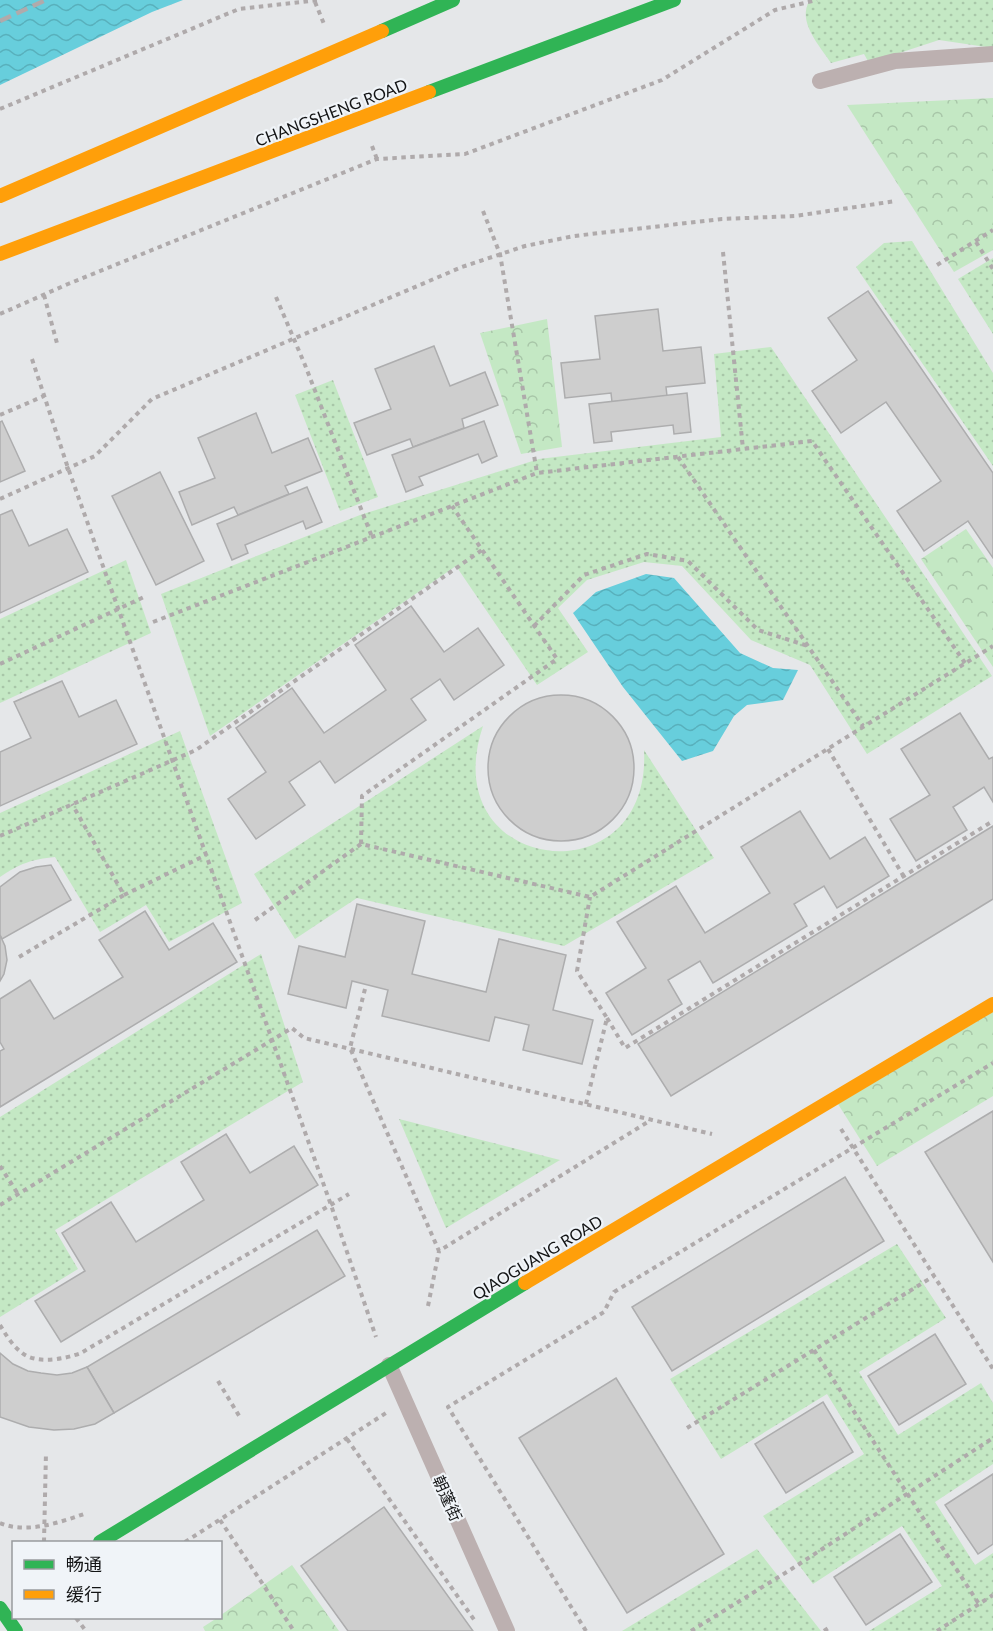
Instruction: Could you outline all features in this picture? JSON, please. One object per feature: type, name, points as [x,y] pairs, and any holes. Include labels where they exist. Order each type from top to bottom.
[{"type":"main road","points":[[0,196],[453,0]]},
{"type":"main road","name":"CHANGSHENG ROAD","points":[[0,254],[674,0]]},
{"type":"main road","name":"QIAOGUANG ROAD","points":[[102,1541],[389,1365],[993,1004]]},
{"type":"main road","points":[[2,1604],[16,1631]]},
{"type":"lane","points":[[820,81],[895,61],[993,54]]},
{"type":"lane","name":"朝蓬街","points":[[389,1365],[507,1631]]},
{"type":"path","points":[[0,109],[239,9],[320,0]]},
{"type":"path","points":[[0,314],[377,159],[465,154],[662,80],[775,10],[818,0]]},
{"type":"path","points":[[0,499],[95,456],[152,399],[462,267],[500,254],[525,246],[574,237],[722,219],[795,216],[896,201]]},
{"type":"path","points":[[483,211],[500,254],[537,473]]},
{"type":"path","points":[[937,265],[993,230]]},
{"type":"path","points":[[976,242],[993,269]]},
{"type":"path","points":[[723,252],[743,449]]},
{"type":"path","points":[[44,295],[58,347]]},
{"type":"path","points":[[276,297],[372,537]]},
{"type":"path","points":[[32,359],[68,468],[331,1205],[377,1342],[389,1365]]},
{"type":"path","points":[[0,415],[44,396]]},
{"type":"path","points":[[153,622],[537,473],[812,441],[965,663]]},
{"type":"path","points":[[678,457],[863,726]]},
{"type":"path","points":[[361,844],[362,796],[557,659],[452,506]]},
{"type":"path","points":[[0,836],[196,750],[482,550]]},
{"type":"path","points":[[534,626],[584,575],[647,554],[688,561],[758,630],[808,646]]},
{"type":"path","points":[[0,664],[144,597]]},
{"type":"path","points":[[255,920],[361,844],[590,897],[993,646]]},
{"type":"path","points":[[828,749],[903,876]]},
{"type":"path","points":[[72,804],[124,895]]},
{"type":"path","points":[[590,897],[577,971],[625,1047],[993,822]]},
{"type":"path","points":[[19,957],[124,895],[206,855]]},
{"type":"path","points":[[365,989],[350,1048],[439,1251],[428,1306]]},
{"type":"path","points":[[586,1104],[607,1018]]},
{"type":"path","points":[[0,1205],[292,1028],[304,1038],[718,1135]]},
{"type":"path","points":[[586,1631],[448,1407],[604,1312],[614,1292],[993,1063]]},
{"type":"path","points":[[825,1104],[993,1369]]},
{"type":"path","points":[[439,1251],[651,1119]]},
{"type":"path","points":[[0,1166],[18,1194]]},
{"type":"path","points":[[0,1325],[23,1355],[43,1360],[65,1359],[81,1353],[349,1194]]},
{"type":"path","points":[[687,1428],[934,1276]]},
{"type":"path","points":[[814,1350],[979,1604]]},
{"type":"path","points":[[218,1381],[243,1423]]},
{"type":"path","points":[[187,1541],[405,1401]]},
{"type":"path","points":[[691,1631],[790,1570],[993,1438]]},
{"type":"path","points":[[347,1439],[476,1621]]},
{"type":"path","points":[[44,1541],[46,1452]]},
{"type":"path","points":[[220,1520],[294,1631]]},
{"type":"path","points":[[937,1631],[993,1595]]},
{"type":"path","points":[[824,1631],[830,1627]]},
{"type":"green space","points":[[810,0],[993,0],[993,48],[939,40],[869,63],[864,54],[831,63],[808,25],[806,8]]},
{"type":"green space","points":[[993,98],[993,250],[954,272],[847,105]]},
{"type":"green space","points":[[912,241],[993,373],[993,466],[856,267],[884,243]]},
{"type":"green space","points":[[993,258],[993,334],[958,279]]},
{"type":"green space","points":[[547,319],[562,447],[521,454],[480,333]]},
{"type":"green space","points":[[771,347],[992,676],[867,754],[810,665],[751,640],[682,566],[644,562],[587,580],[558,608],[588,652],[537,685],[456,566],[210,736],[161,594],[360,515],[539,459],[721,437],[714,354]]},
{"type":"green space","points":[[333,380],[378,497],[340,511],[295,395]]},
{"type":"green space","points":[[966,529],[993,568],[993,667],[921,559]]},
{"type":"green space","points":[[126,560],[151,633],[0,703],[0,619]]},
{"type":"green space","points":[[483,726],[476,776],[488,814],[514,839],[548,850],[583,848],[615,831],[637,798],[644,750],[714,858],[564,946],[357,898],[295,939],[254,874]]},
{"type":"green space","points":[[180,731],[242,903],[169,942],[146,905],[100,932],[55,857],[26,863],[0,877],[0,813]]},
{"type":"green space","points":[[261,954],[303,1082],[55,1230],[78,1269],[0,1317],[0,1117]]},
{"type":"green space","points":[[993,1012],[993,1096],[877,1166],[838,1104]]},
{"type":"green space","points":[[399,1119],[560,1160],[446,1228]]},
{"type":"green space","points":[[897,1244],[946,1318],[859,1372],[898,1435],[981,1383],[993,1403],[993,1464],[935,1502],[975,1565],[993,1553],[993,1631],[869,1631],[942,1586],[902,1526],[813,1584],[763,1516],[864,1454],[827,1394],[721,1459],[670,1379]]},
{"type":"green space","points":[[757,1549],[821,1631],[622,1631]]},
{"type":"green space","points":[[292,1565],[339,1631],[205,1631],[203,1627],[215,1619],[222,1619],[222,1614]]},
{"type":"water","points":[[0,0],[183,0],[152,12],[0,85]]},
{"type":"water","points":[[646,574],[674,578],[740,653],[773,668],[798,670],[783,700],[747,705],[734,716],[713,751],[682,761],[623,687],[573,613],[596,592]]},
{"type":"building","points":[[868,291],[993,473],[993,558],[968,521],[924,551],[897,511],[941,481],[886,402],[841,433],[812,391],[857,360],[828,318]]},
{"type":"building","points":[[658,309],[663,351],[701,347],[705,383],[666,387],[667,396],[612,402],[611,393],[565,398],[561,363],[600,359],[595,316]]},
{"type":"building","points":[[434,346],[450,386],[485,372],[498,405],[462,419],[464,428],[413,447],[410,439],[367,455],[354,423],[391,409],[375,369]]},
{"type":"building","points":[[687,393],[691,432],[674,434],[673,425],[611,432],[612,441],[594,443],[589,404]]},
{"type":"building","points":[[256,413],[272,453],[308,438],[322,471],[285,486],[289,494],[238,515],[234,507],[192,525],[179,492],[215,478],[198,438]]},
{"type":"building","points":[[2,421],[25,471],[0,482],[0,422]]},
{"type":"building","points":[[484,421],[497,456],[482,463],[478,454],[419,477],[423,485],[406,492],[392,455]]},
{"type":"building","points":[[160,472],[204,561],[156,585],[112,496]]},
{"type":"building","points":[[307,487],[322,522],[306,529],[303,521],[245,545],[248,553],[232,560],[217,524]]},
{"type":"building","points":[[12,510],[29,546],[67,529],[88,572],[0,613],[0,515]]},
{"type":"building","points":[[411,606],[444,652],[478,628],[504,665],[454,700],[440,679],[411,699],[426,720],[335,783],[320,761],[289,782],[305,805],[256,839],[228,799],[266,772],[236,728],[292,688],[324,733],[386,690],[355,645]]},
{"type":"building","points":[[62,681],[79,717],[116,700],[137,744],[0,806],[0,752],[31,738],[14,702]]},
{"type":"building","points":[[561,695],[589,700],[613,716],[629,740],[634,768],[629,796],[613,820],[589,836],[561,841],[533,836],[509,820],[493,796],[488,768],[493,740],[509,716],[533,700]]},
{"type":"building","points":[[960,713],[989,759],[993,757],[993,802],[984,787],[953,807],[967,830],[916,861],[890,819],[930,795],[901,749]]},
{"type":"building","points":[[800,811],[830,859],[865,837],[889,876],[837,908],[824,886],[794,904],[807,926],[713,983],[700,961],[668,980],[682,1004],[632,1035],[606,993],[646,968],[617,922],[676,886],[705,933],[770,893],[741,847]]},
{"type":"building","points":[[993,826],[993,899],[671,1096],[638,1044]]},
{"type":"building","points":[[51,865],[71,900],[2,939],[0,935],[0,887],[20,872]]},
{"type":"building","points":[[357,904],[425,921],[412,974],[486,992],[499,939],[566,955],[553,1010],[593,1020],[582,1064],[523,1050],[529,1025],[495,1017],[489,1041],[382,1016],[388,990],[352,981],[346,1008],[288,994],[299,946],[345,957]]},
{"type":"building","points":[[145,911],[169,950],[213,923],[237,962],[0,1107],[0,1051],[4,1049],[0,1042],[0,999],[30,980],[54,1019],[123,977],[99,940]]},
{"type":"building","points":[[0,935],[5,946],[7,960],[0,981]]},
{"type":"building","points":[[993,1111],[993,1262],[925,1152]]},
{"type":"building","points":[[226,1134],[250,1173],[294,1146],[318,1185],[61,1342],[35,1301],[85,1271],[62,1233],[111,1202],[136,1242],[204,1200],[181,1162]]},
{"type":"building","points":[[845,1177],[884,1241],[672,1371],[632,1307]]},
{"type":"building","points":[[317,1230],[345,1276],[114,1413],[87,1367]]},
{"type":"building","points":[[935,1334],[966,1384],[899,1425],[868,1376]]},
{"type":"building","points":[[0,1353],[13,1364],[28,1371],[57,1375],[72,1373],[87,1367],[114,1413],[95,1424],[74,1429],[54,1430],[29,1427],[0,1417]]},
{"type":"building","points":[[616,1378],[724,1554],[627,1613],[519,1438]]},
{"type":"building","points":[[823,1402],[853,1452],[786,1493],[755,1444]]},
{"type":"building","points":[[993,1474],[993,1544],[978,1554],[945,1505]]},
{"type":"building","points":[[384,1507],[473,1631],[348,1631],[301,1566]]},
{"type":"building","points":[[900,1534],[932,1582],[866,1625],[834,1577]]},
{"type":"railway","points":[[0,21],[46,0]]},
{"type":"traffic: fast","points":[[382,31],[453,0]]},
{"type":"traffic: fast","points":[[429,92],[674,0]]},
{"type":"traffic: fast","points":[[102,1541],[525,1283]]},
{"type":"traffic: fast","points":[[0,1608],[16,1631]]},
{"type":"traffic: slow","points":[[0,196],[382,31]]},
{"type":"traffic: slow","points":[[0,254],[429,92]]},
{"type":"traffic: slow","points":[[525,1283],[993,1004]]}]
